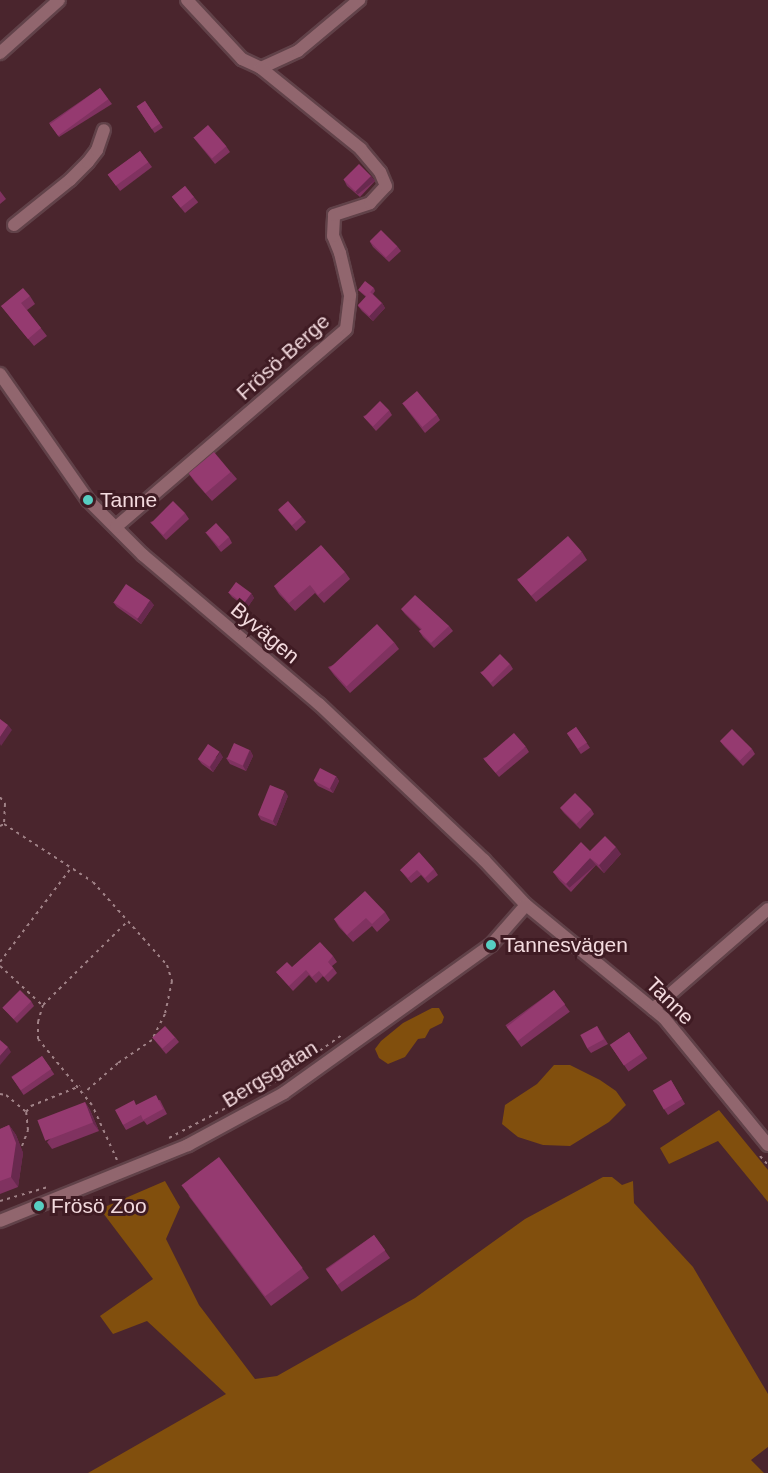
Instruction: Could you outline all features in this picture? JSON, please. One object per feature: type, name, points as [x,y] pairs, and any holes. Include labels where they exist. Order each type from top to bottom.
[{"type":"street","points":[[0,53],[59,0]]},
{"type":"street","points":[[187,0],[242,59],[261,68],[298,51],[359,0]]},
{"type":"street","name":"Frösö-Berge","points":[[116,527],[346,329],[350,295],[340,253],[333,236],[334,215],[369,202],[386,186],[380,172],[361,149],[261,68]]},
{"type":"street","points":[[14,225],[70,180],[88,162],[97,150],[104,130]]},
{"type":"street","name":"Byvägen","points":[[0,374],[88,500],[143,555],[319,705],[484,860],[526,905]]},
{"type":"street","name":"Bergsgatan","points":[[0,1221],[188,1145],[284,1093],[491,945],[526,905]]},
{"type":"street","name":"Tanne","points":[[526,905],[653,1009],[768,1145]]},
{"type":"street","points":[[653,1009],[768,909]]},
{"type":"path","points":[[0,797],[5,804],[2,825],[93,882],[167,965],[172,981],[165,1014],[152,1040],[118,1063],[84,1093]]},
{"type":"path","points":[[43,1005],[0,964],[71,868]]},
{"type":"path","points":[[120,1166],[92,1105],[80,1086],[38,1039],[38,1022],[43,1005],[128,921]]},
{"type":"path","points":[[500,935],[515,951],[557,944]]},
{"type":"path","points":[[165,1140],[277,1081],[345,1033]]},
{"type":"path","points":[[26,1112],[31,1106],[80,1086]]},
{"type":"path","points":[[0,1094],[6,1095],[26,1112],[28,1130],[22,1146]]},
{"type":"path","points":[[753,1147],[768,1165]]},
{"type":"path","points":[[0,1201],[54,1186]]},
{"type":"shaded area","points":[[432,1008],[439,1008],[444,1017],[442,1023],[430,1029],[425,1038],[418,1039],[405,1057],[388,1064],[379,1058],[375,1049],[381,1041],[403,1023]]},
{"type":"shaded area","points":[[554,1065],[570,1065],[600,1080],[616,1091],[626,1105],[609,1122],[570,1146],[543,1145],[518,1137],[502,1124],[505,1105],[537,1084]]},
{"type":"shaded area","points":[[719,1110],[768,1170],[768,1202],[718,1141],[669,1164],[660,1148]]},
{"type":"shaded area","points":[[603,1177],[612,1177],[622,1185],[633,1181],[634,1203],[693,1267],[768,1394],[768,1447],[751,1460],[764,1473],[88,1473],[226,1394],[147,1321],[113,1334],[100,1316],[153,1279],[100,1209],[165,1181],[180,1207],[166,1239],[199,1305],[255,1379],[277,1376],[415,1298],[525,1219]]},
{"type":"building","points":[[100,88],[108,99],[58,136],[50,124]]},
{"type":"building","points":[[145,101],[160,123],[152,129],[137,107]]},
{"type":"building","points":[[208,125],[226,146],[212,159],[194,137]]},
{"type":"building","points":[[140,151],[148,162],[116,186],[108,175]]},
{"type":"building","points":[[359,164],[371,176],[355,192],[343,180]]},
{"type":"building","points":[[185,186],[194,197],[181,208],[172,197]]},
{"type":"building","points":[[381,230],[397,246],[386,258],[370,241]]},
{"type":"building","points":[[365,281],[374,288],[367,296],[358,290]]},
{"type":"building","points":[[23,288],[30,296],[21,303],[41,328],[28,339],[1,306]]},
{"type":"building","points":[[370,292],[382,303],[369,316],[358,305]]},
{"type":"building","points":[[417,391],[437,415],[422,427],[402,403]]},
{"type":"building","points":[[380,401],[389,410],[373,426],[364,417]]},
{"type":"building","points":[[214,452],[231,472],[205,493],[189,473]]},
{"type":"building","points":[[173,501],[185,513],[163,535],[151,523]]},
{"type":"building","points":[[288,501],[302,517],[292,525],[278,510]]},
{"type":"building","points":[[216,523],[229,537],[219,546],[206,533]]},
{"type":"building","points":[[568,536],[582,552],[531,596],[517,580]]},
{"type":"building","points":[[321,545],[345,572],[318,595],[310,585],[289,603],[274,586]]},
{"type":"building","points":[[236,582],[251,593],[244,604],[228,593]]},
{"type":"building","points":[[126,584],[150,600],[138,618],[114,602]]},
{"type":"building","points":[[415,595],[449,626],[431,643],[419,631],[422,629],[401,609]]},
{"type":"building","points":[[377,624],[394,642],[347,687],[329,668]]},
{"type":"building","points":[[500,654],[510,664],[491,683],[481,673]]},
{"type":"building","points":[[0,719],[8,725],[0,737]]},
{"type":"building","points":[[576,727],[587,743],[578,749],[567,733]]},
{"type":"building","points":[[732,729],[752,749],[740,761],[720,741]]},
{"type":"building","points":[[514,733],[526,747],[496,773],[484,759]]},
{"type":"building","points":[[234,743],[250,750],[243,765],[227,759]]},
{"type":"building","points":[[208,744],[220,752],[210,767],[198,759]]},
{"type":"building","points":[[320,768],[336,776],[330,789],[314,780]]},
{"type":"building","points":[[270,785],[285,791],[273,821],[258,815]]},
{"type":"building","points":[[575,793],[591,809],[576,824],[560,808]]},
{"type":"building","points":[[605,836],[616,847],[599,865],[590,858],[566,884],[553,872],[581,842],[590,851]]},
{"type":"building","points":[[419,852],[434,869],[425,878],[417,870],[408,878],[400,870]]},
{"type":"building","points":[[365,891],[385,912],[372,924],[366,918],[347,935],[334,919]]},
{"type":"building","points":[[320,942],[333,956],[328,962],[333,968],[324,977],[319,971],[312,977],[306,970],[289,986],[276,972],[287,962],[292,967]]},
{"type":"building","points":[[20,990],[31,1001],[14,1019],[2,1008]]},
{"type":"building","points":[[554,990],[565,1004],[518,1041],[507,1027]]},
{"type":"building","points":[[165,1026],[175,1037],[162,1049],[152,1037]]},
{"type":"building","points":[[597,1026],[604,1039],[587,1048],[580,1035]]},
{"type":"building","points":[[629,1032],[643,1053],[624,1066],[610,1045]]},
{"type":"building","points":[[0,1040],[8,1047],[0,1056]]},
{"type":"building","points":[[42,1056],[51,1069],[21,1090],[12,1077]]},
{"type":"building","points":[[671,1080],[682,1099],[664,1110],[653,1090]]},
{"type":"building","points":[[156,1095],[163,1109],[143,1120],[141,1115],[123,1125],[115,1110],[134,1100],[136,1105]]},
{"type":"building","points":[[85,1102],[93,1123],[45,1141],[37,1120]]},
{"type":"building","points":[[9,1125],[16,1143],[11,1177],[0,1181],[0,1129]]},
{"type":"building","points":[[219,1157],[303,1268],[265,1296],[181,1185]]},
{"type":"building","points":[[374,1235],[385,1250],[337,1285],[326,1270]]},
{"type":"place","name":"Tanne","points":[[88,500]]},
{"type":"place","name":"Tannesvägen","points":[[491,945]]},
{"type":"place","name":"Frösö Zoo","points":[[39,1206]]}]
